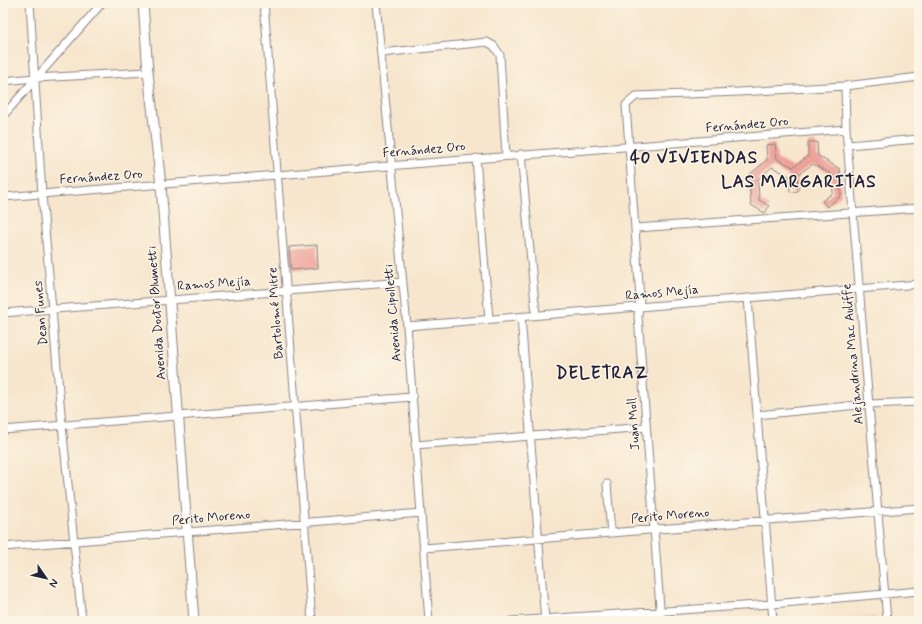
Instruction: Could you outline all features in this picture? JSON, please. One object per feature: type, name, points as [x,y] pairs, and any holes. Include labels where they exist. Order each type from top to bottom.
[{"type":"main road","name":"Avenida Doctor Blumetti","points":[[143,3],[148,72],[161,185],[186,532],[194,621]]},
{"type":"street","name":"Dean Funes","points":[[30,3],[42,194],[62,425],[82,621]]},
{"type":"street","points":[[3,116],[102,3]]},
{"type":"street","name":"Bartolomé Mitre","points":[[264,3],[312,621]]},
{"type":"street","name":"Avenida Cipolletti","points":[[376,3],[407,326],[429,621]]},
{"type":"street","points":[[381,53],[487,42],[494,46],[500,55],[506,156]]},
{"type":"street","points":[[3,81],[148,72]]},
{"type":"street","points":[[845,86],[919,77]]},
{"type":"street","name":"Juan Moll","points":[[661,621],[638,316],[640,298],[626,105],[636,96],[845,86]]},
{"type":"street","name":"Alejandrina Mac Auliffe","points":[[845,86],[846,129],[887,621]]},
{"type":"street","name":"Fernández Oro","points":[[3,197],[521,154],[846,129]]},
{"type":"street","points":[[848,145],[919,140]]},
{"type":"street","points":[[521,154],[536,316]]},
{"type":"street","points":[[476,158],[489,319]]},
{"type":"street","points":[[636,228],[919,208]]},
{"type":"street","name":"Ramos Mejía","points":[[3,314],[403,282]]},
{"type":"street","name":"Ramos Mejía","points":[[407,326],[919,284]]},
{"type":"street","points":[[748,298],[773,621]]},
{"type":"street","points":[[521,317],[545,620]]},
{"type":"street","points":[[3,430],[412,397]]},
{"type":"street","points":[[757,415],[869,404],[919,402]]},
{"type":"street","points":[[415,445],[646,427]]},
{"type":"street","points":[[607,484],[611,533]]},
{"type":"street","name":"Perito Moreno","points":[[424,548],[919,508]]},
{"type":"street","name":"Perito Moreno","points":[[3,547],[421,513]]},
{"type":"street","points":[[512,621],[772,604],[919,591]]},
{"type":"shaded area","points":[[875,616],[875,621],[844,621],[844,619]]},
{"type":"building","points":[[808,142],[817,142],[818,156],[840,169],[841,196],[827,207],[822,201],[833,193],[831,174],[813,164],[797,175],[798,191],[790,192],[789,176],[772,167],[758,179],[759,200],[769,206],[765,213],[751,205],[749,175],[767,160],[766,145],[775,144],[777,159],[793,167],[808,156]]},
{"type":"building","points":[[317,245],[318,268],[291,270],[289,247]]},
{"type":"district","name":"40 VIVIENDAS","points":[[694,158]]},
{"type":"district","name":"LAS MARGARITAS","points":[[799,182]]},
{"type":"district","name":"DELETRAZ","points":[[602,373]]}]
